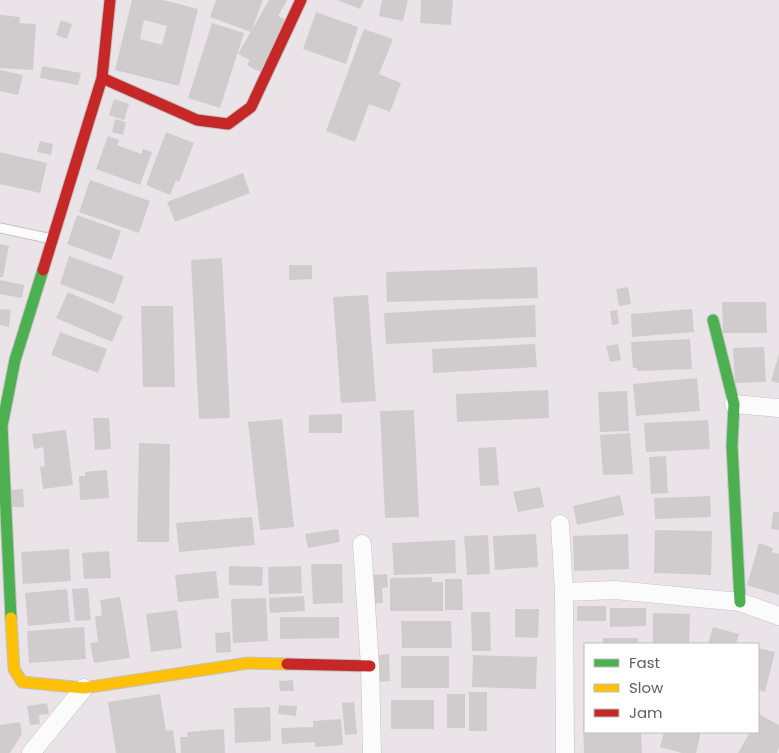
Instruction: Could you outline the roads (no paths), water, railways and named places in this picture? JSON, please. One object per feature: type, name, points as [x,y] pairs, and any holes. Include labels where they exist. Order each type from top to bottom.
[{"type":"street","points":[[110,0],[102,78],[52,239],[7,359],[2,426],[14,669],[22,682],[84,688],[248,663],[370,666]]},
{"type":"street","points":[[102,78],[198,120],[228,124],[251,107],[301,0]]},
{"type":"street","points":[[713,320],[734,404],[732,446],[740,602]]},
{"type":"street","points":[[734,404],[779,408]]},
{"type":"street","points":[[560,524],[564,592],[565,753]]},
{"type":"street","points":[[362,544],[370,666],[372,753]]},
{"type":"street","points":[[564,592],[615,590],[740,602],[779,616]]},
{"type":"street","points":[[31,753],[84,688]]},
{"type":"lane","points":[[0,228],[52,239]]}]
